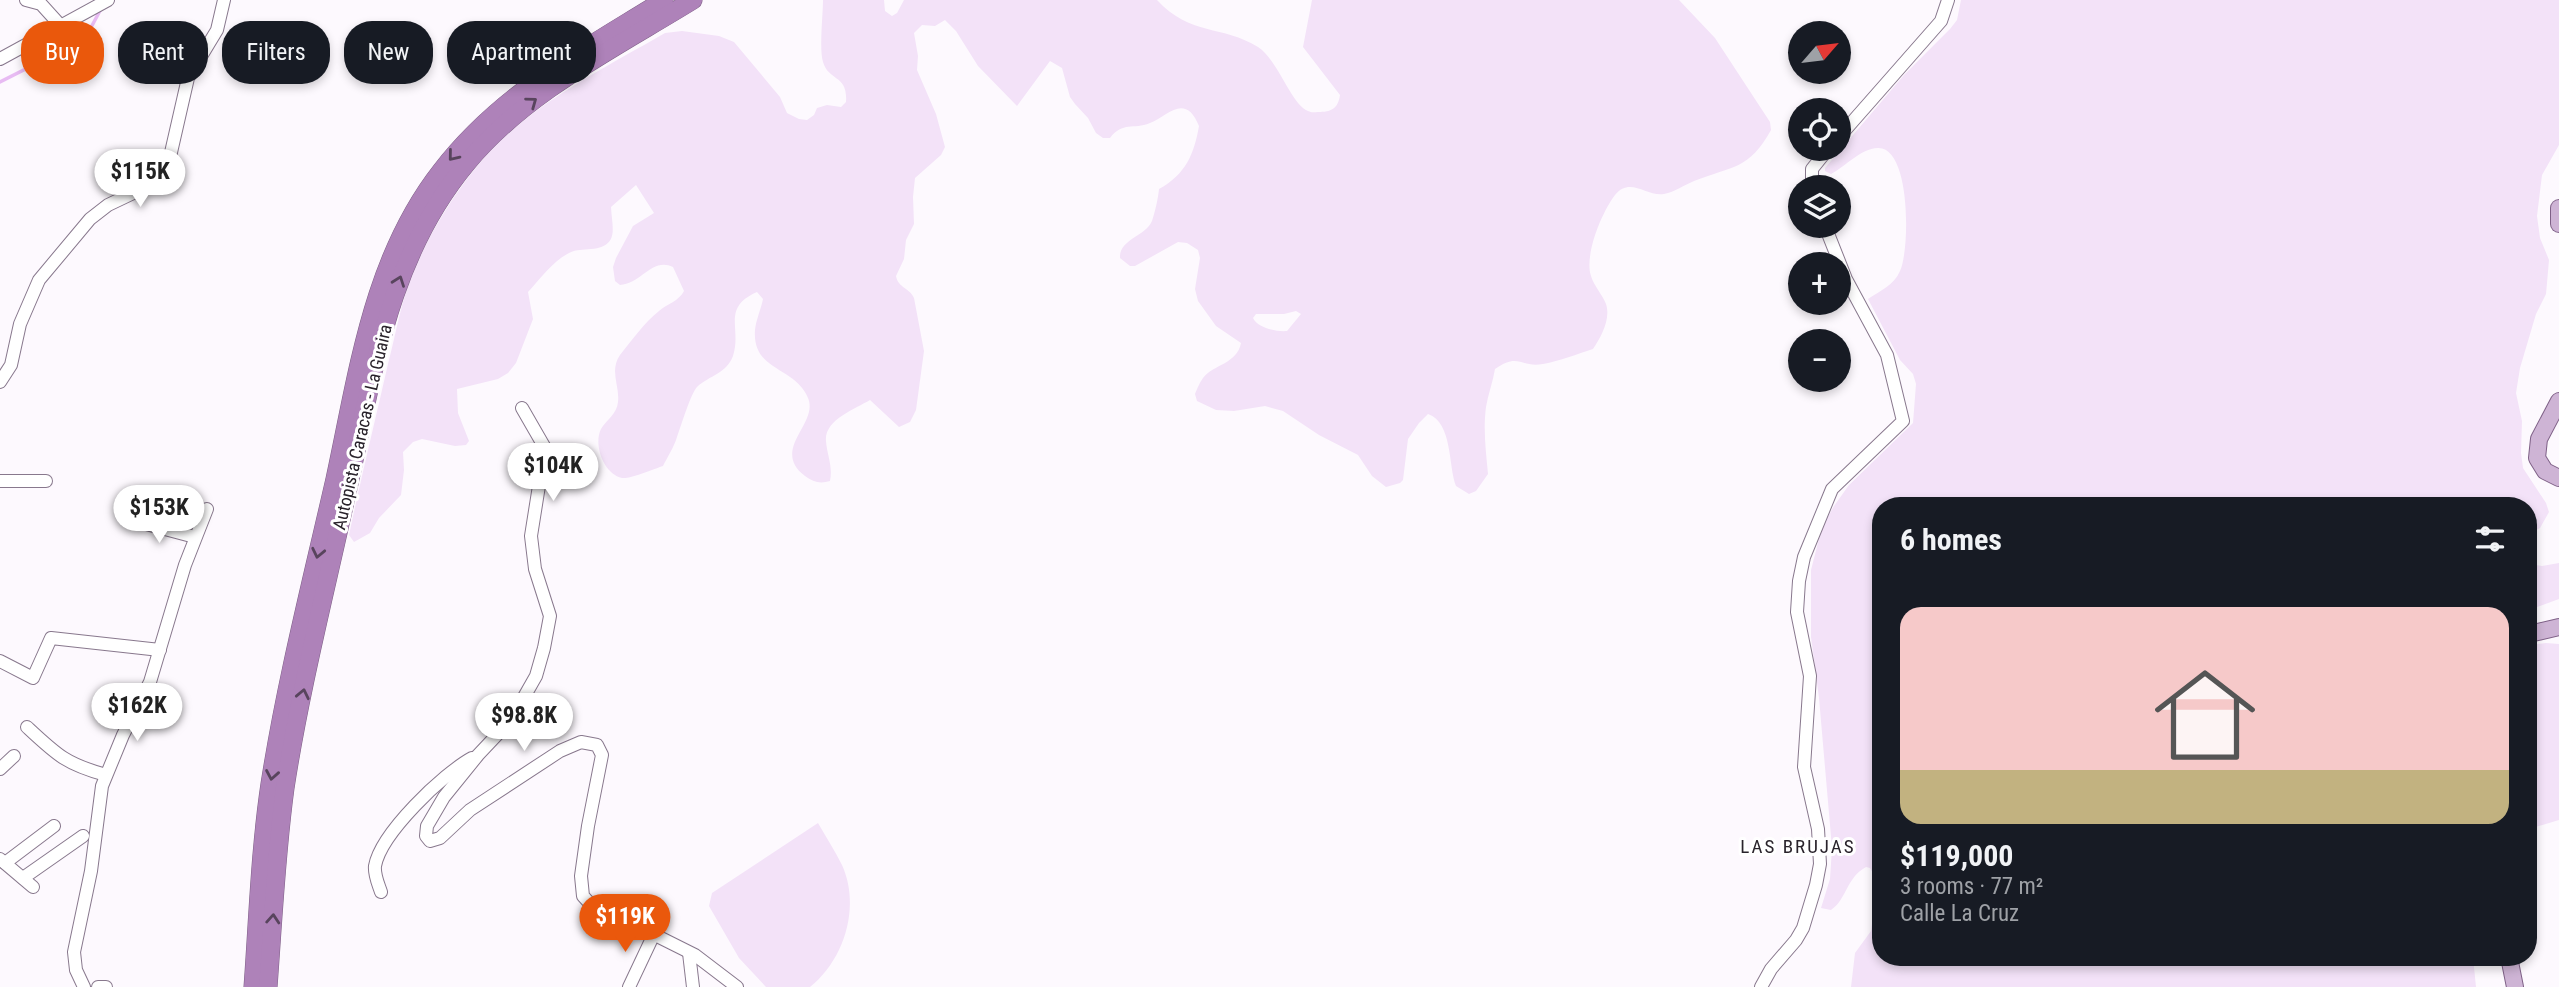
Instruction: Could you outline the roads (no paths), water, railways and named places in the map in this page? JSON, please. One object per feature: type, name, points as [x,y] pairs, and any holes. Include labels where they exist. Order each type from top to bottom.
[{"type":"highway","name":"Autopista Caracas - La Guaira","points":[[253,987],[270,784],[285,702],[369,322],[398,240],[439,174],[473,132],[496,110],[542,76],[664,0]]},
{"type":"highway","name":"Autopista Caracas - La Guaira","points":[[268,987],[279,839],[285,787],[300,706],[384,326],[412,247],[451,183],[484,143],[506,122],[550,89],[693,0]]},
{"type":"main road","points":[[2559,208],[2559,224]]},
{"type":"main road","points":[[2559,401],[2539,439],[2537,458],[2545,471],[2559,478]]},
{"type":"main road","points":[[2537,632],[2559,627]]},
{"type":"main road","points":[[2510,966],[2515,987]]},
{"type":"street","points":[[26,0],[41,4],[56,21]]},
{"type":"street","points":[[69,21],[108,0]]},
{"type":"street","points":[[0,382],[11,365],[20,324],[38,280],[90,219],[108,205],[152,184],[167,170],[188,78],[217,30],[224,0]]},
{"type":"street","points":[[1851,123],[1941,21],[1948,0]]},
{"type":"street","points":[[0,59],[21,47]]},
{"type":"street","points":[[1761,987],[1803,928],[1816,885],[1819,864],[1818,829],[1804,767],[1810,676],[1797,604],[1804,557],[1832,489],[1903,421],[1890,364],[1846,279],[1830,238]]},
{"type":"street","points":[[522,408],[545,448],[531,536],[535,569],[550,616],[549,624],[536,677],[503,730],[478,755],[436,809],[426,826],[427,839],[433,841],[440,838],[470,810],[547,758],[569,746],[589,742],[597,745],[601,755],[587,825],[581,876],[583,896],[593,907],[654,934],[708,964],[737,987]]},
{"type":"street","points":[[0,481],[46,481]]},
{"type":"street","points":[[84,987],[76,970],[74,952],[91,871],[102,786],[122,735],[150,681],[195,537],[207,509]]},
{"type":"street","points":[[131,520],[195,537]]},
{"type":"street","points":[[0,661],[33,678],[51,638],[160,650]]},
{"type":"street","points":[[27,727],[57,755],[79,767],[106,775]]},
{"type":"street","points":[[381,892],[374,869],[393,831],[451,772],[478,755]]},
{"type":"street","points":[[0,769],[14,756]]},
{"type":"street","points":[[54,826],[3,861],[28,882],[83,836]]},
{"type":"street","points":[[629,987],[654,934]]},
{"type":"street","points":[[689,953],[693,987]]},
{"type":"street","points":[[98,987],[106,987]]},
{"type":"waterway","points":[[0,82],[79,42],[88,33],[102,7]]},
{"type":"district","name":"LAS BRUJAS","points":[[1798,846]]}]
